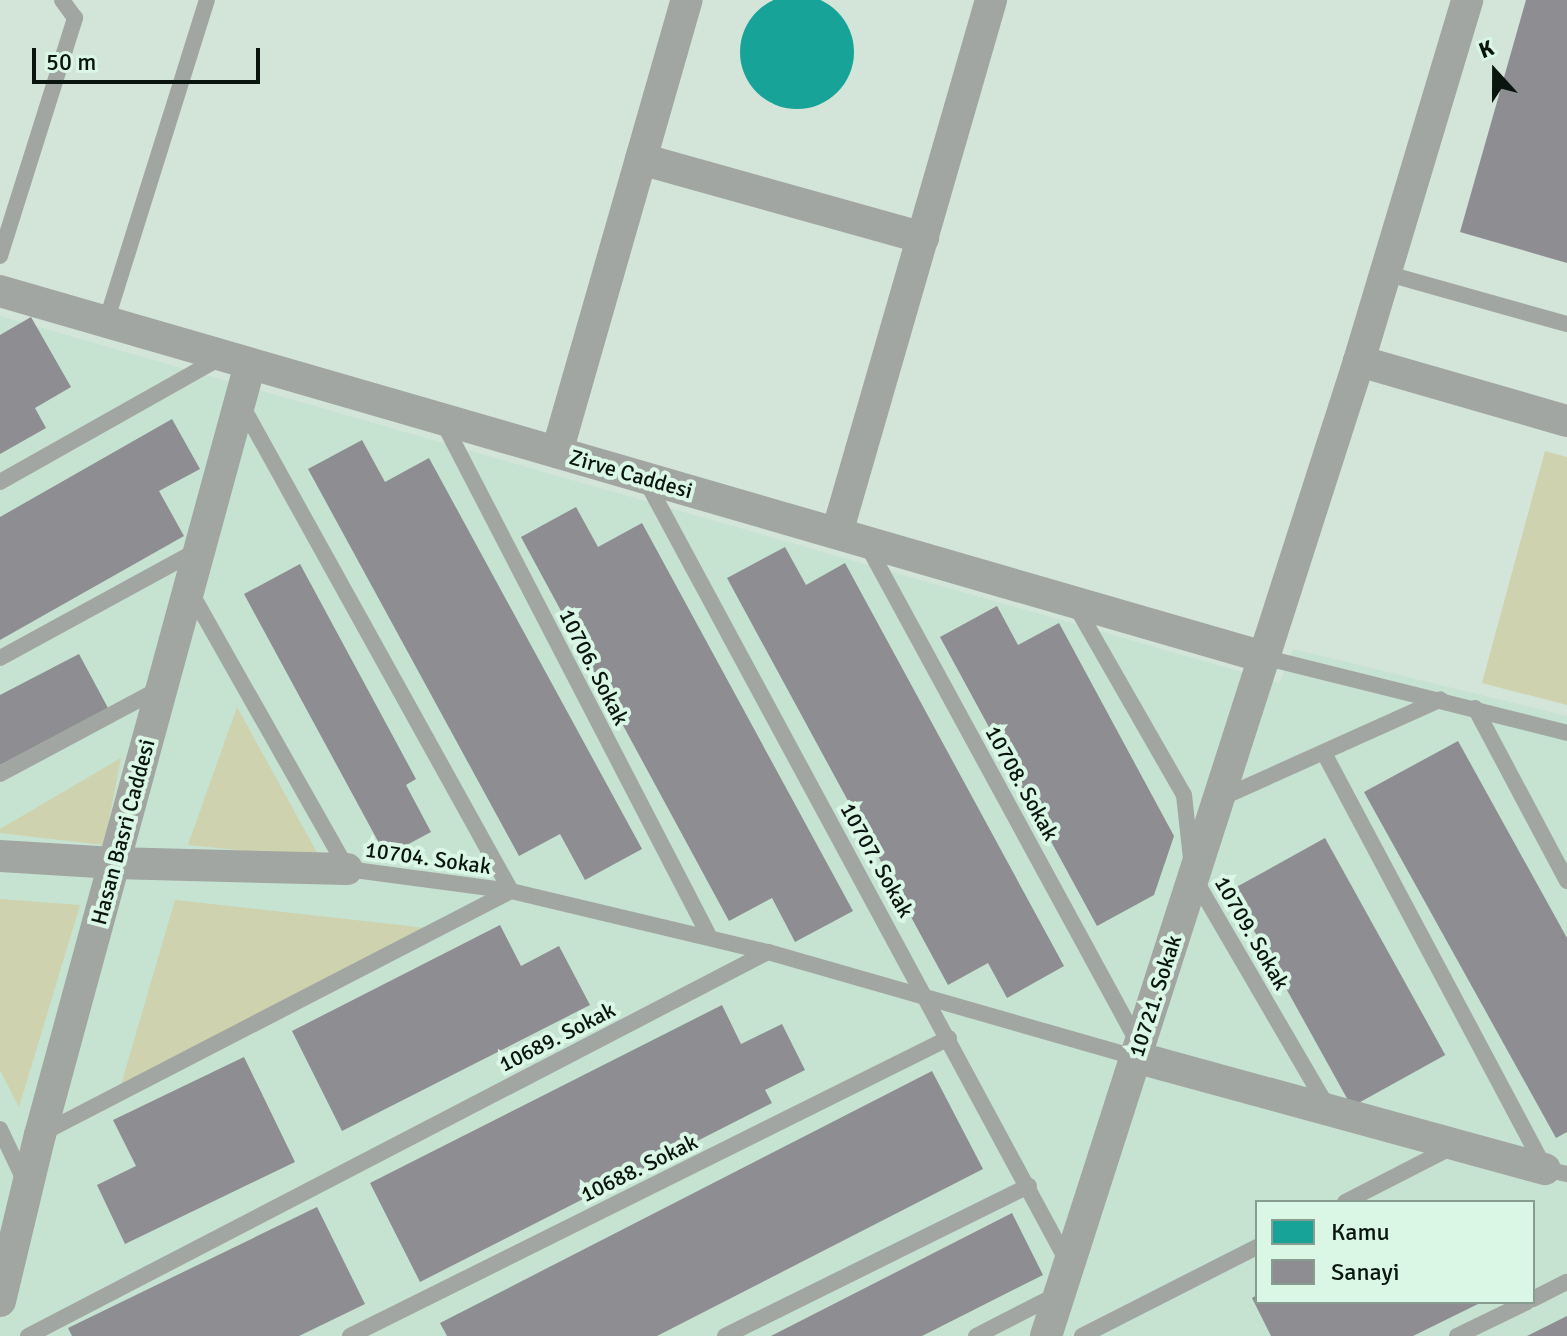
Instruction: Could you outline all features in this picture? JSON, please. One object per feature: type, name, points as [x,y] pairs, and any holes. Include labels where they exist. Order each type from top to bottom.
[{"type":"street","points":[[557,452],[687,0]]},
{"type":"street","points":[[851,538],[923,238],[991,0]]},
{"type":"street","name":"10721. Sokak","points":[[1046,1336],[1359,361],[1467,0]]},
{"type":"street","points":[[641,159],[923,238]]},
{"type":"street","name":"Zirve Caddesi","points":[[4,296],[106,322],[1263,657]]},
{"type":"street","name":"Hasan Basri Caddesi","points":[[0,1301],[40,1135],[240,402],[237,360]]},
{"type":"street","points":[[1359,361],[1567,421]]},
{"type":"street","points":[[0,856],[114,863],[347,869]]},
{"type":"street","points":[[1137,1051],[1329,1110],[1556,1171]]},
{"type":"lane","points":[[0,256],[75,18],[62,0]]},
{"type":"lane","points":[[106,322],[207,0]]},
{"type":"lane","points":[[1385,273],[1567,324]]},
{"type":"lane","points":[[0,482],[237,360]]},
{"type":"lane","points":[[40,1135],[511,891],[240,402]]},
{"type":"lane","name":"10706. Sokak","points":[[441,419],[709,936]]},
{"type":"lane","name":"10707. Sokak","points":[[644,478],[1029,1186],[1064,1279]]},
{"type":"lane","name":"10708. Sokak","points":[[851,538],[1137,1051]]},
{"type":"lane","points":[[0,658],[200,549]]},
{"type":"lane","name":"10704. Sokak","points":[[189,590],[347,869],[511,891],[768,952]]},
{"type":"lane","name":"10709. Sokak","points":[[1073,602],[1184,795],[1193,876],[1329,1110]]},
{"type":"lane","points":[[1263,657],[1441,699],[1567,733]]},
{"type":"lane","points":[[0,774],[162,687]]},
{"type":"lane","points":[[1217,799],[1441,699]]},
{"type":"lane","points":[[1475,708],[1567,881]]},
{"type":"lane","points":[[1324,753],[1556,1171]]},
{"type":"lane","points":[[768,952],[928,1000],[1137,1051]]},
{"type":"lane","name":"10689. Sokak","points":[[28,1336],[768,952]]},
{"type":"lane","name":"10688. Sokak","points":[[350,1336],[949,1038]]},
{"type":"lane","points":[[0,1129],[27,1184]]},
{"type":"lane","points":[[1349,1200],[1458,1145]]},
{"type":"lane","points":[[725,1336],[1029,1186]]},
{"type":"lane","points":[[1082,1336],[1255,1248]]},
{"type":"lane","points":[[976,1336],[1064,1279]]},
{"type":"lane","points":[[1535,1298],[1567,1282]]},
{"type":"lane","points":[[1457,1336],[1523,1304]]},
{"type":"shaded area","points":[[0,316],[1280,683],[1293,649],[1567,716],[1567,1336],[0,1336]]},
{"type":"shaded area","points":[[1545,451],[1567,457],[1567,705],[1482,683]]},
{"type":"shaded area","points":[[237,707],[320,858],[188,845]]},
{"type":"shaded area","points":[[121,758],[104,845],[0,833],[0,829]]},
{"type":"shaded area","points":[[0,899],[80,905],[19,1107],[0,1070]]},
{"type":"shaded area","points":[[175,900],[426,928],[121,1085]]},
{"type":"building: Kamu","points":[[775,-1],[819,-1],[829,4],[845,20],[853,41],[853,63],[845,84],[829,100],[808,108],[786,108],[765,100],[749,84],[741,63],[741,41],[749,20]]},
{"type":"building: Sanayi","points":[[1526,0],[1567,0],[1567,263],[1460,232]]},
{"type":"building: Sanayi","points":[[31,317],[71,387],[35,408],[46,428],[0,454],[0,335]]},
{"type":"building: Sanayi","points":[[172,419],[200,469],[159,491],[184,536],[0,640],[0,517]]},
{"type":"building: Sanayi","points":[[362,440],[385,482],[429,458],[642,849],[585,880],[560,834],[519,856],[308,469]]},
{"type":"building: Sanayi","points":[[576,507],[598,547],[642,523],[853,911],[795,942],[772,898],[729,921],[521,537]]},
{"type":"building: Sanayi","points":[[785,547],[806,585],[845,563],[1064,966],[1007,998],[988,963],[948,985],[727,578]]},
{"type":"building: Sanayi","points":[[300,564],[416,779],[406,785],[431,832],[386,856],[244,594]]},
{"type":"building: Sanayi","points":[[997,606],[1018,645],[1059,623],[1174,836],[1154,895],[1097,926],[940,637]]},
{"type":"building: Sanayi","points":[[79,654],[108,708],[0,765],[0,695]]},
{"type":"building: Sanayi","points":[[1458,741],[1567,938],[1567,1132],[1556,1138],[1364,792]]},
{"type":"building: Sanayi","points":[[1325,838],[1445,1055],[1352,1107],[1231,890]]},
{"type":"building: Sanayi","points":[[500,925],[521,966],[559,946],[590,1005],[342,1131],[292,1031]]},
{"type":"building: Sanayi","points":[[722,1005],[741,1044],[782,1024],[805,1070],[765,1090],[772,1103],[420,1282],[370,1183]]},
{"type":"building: Sanayi","points":[[244,1057],[295,1162],[125,1244],[97,1185],[136,1166],[113,1120]]},
{"type":"building: Sanayi","points":[[932,1071],[983,1169],[657,1336],[447,1336],[440,1323]]},
{"type":"building: Sanayi","points":[[317,1207],[365,1304],[299,1336],[72,1336],[68,1328]]},
{"type":"building: Sanayi","points":[[1012,1213],[1043,1275],[922,1336],[771,1336]]},
{"type":"building: Sanayi","points":[[1255,1304],[1478,1304],[1413,1336],[1271,1336]]},
{"type":"building: Sanayi","points":[[1567,1316],[1567,1336],[1527,1336]]}]
